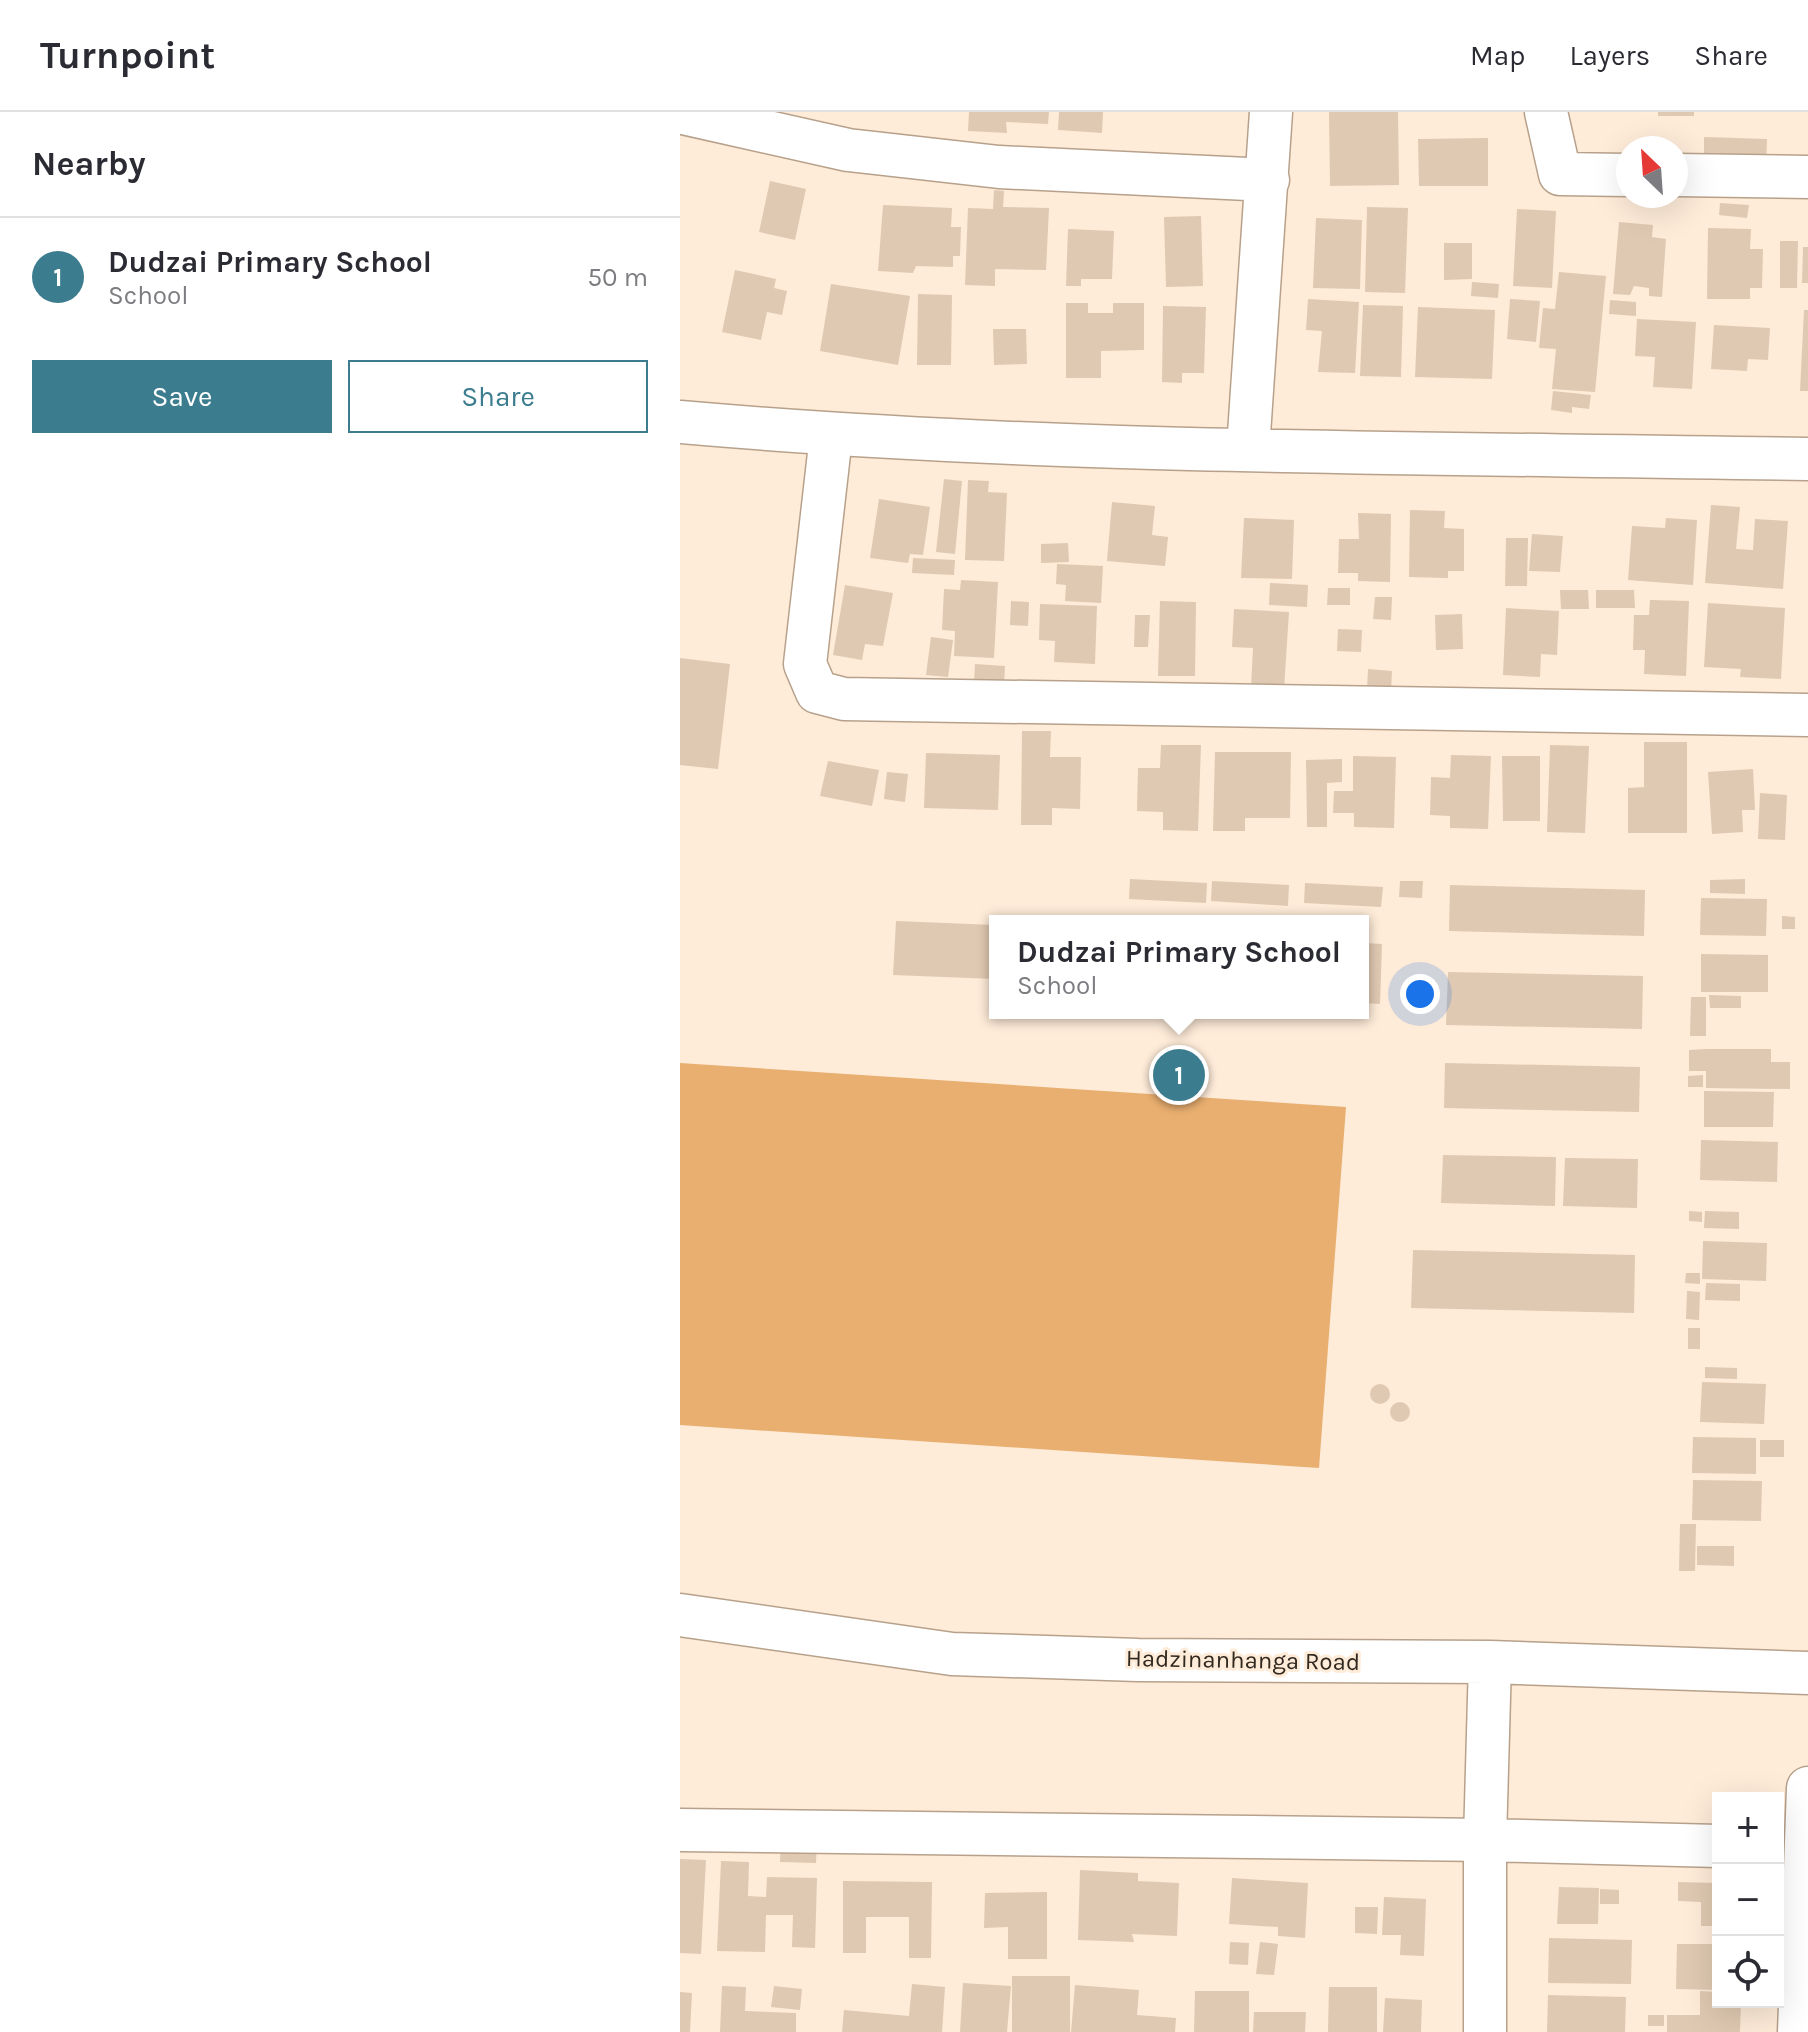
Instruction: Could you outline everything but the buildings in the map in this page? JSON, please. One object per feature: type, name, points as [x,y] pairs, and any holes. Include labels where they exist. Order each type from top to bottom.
[{"type":"street","points":[[1248,449],[1271,112]]},
{"type":"street","points":[[1546,112],[1560,174],[1616,175]]},
{"type":"street","points":[[682,118],[848,150],[999,167],[1268,180]]},
{"type":"street","points":[[1688,175],[1808,177]]},
{"type":"street","points":[[680,422],[831,436],[1248,449],[1808,459]]},
{"type":"street","points":[[831,436],[805,664],[817,692],[844,699],[1808,715]]},
{"type":"street","name":"Hadzinanhanga Road","points":[[680,1615],[952,1654],[1138,1660],[1490,1662],[1808,1673]]},
{"type":"street","points":[[1485,2032],[1485,1840],[1490,1662]]},
{"type":"street","points":[[1799,2032],[1797,1847],[1808,1788]]},
{"type":"street","points":[[680,1830],[1712,1846]]},
{"type":"shaded area","points":[[680,1063],[1346,1107],[1319,1468],[680,1425]]},
{"type":"place","name":"Dudzai Primary School","points":[[1179,1075]]}]
